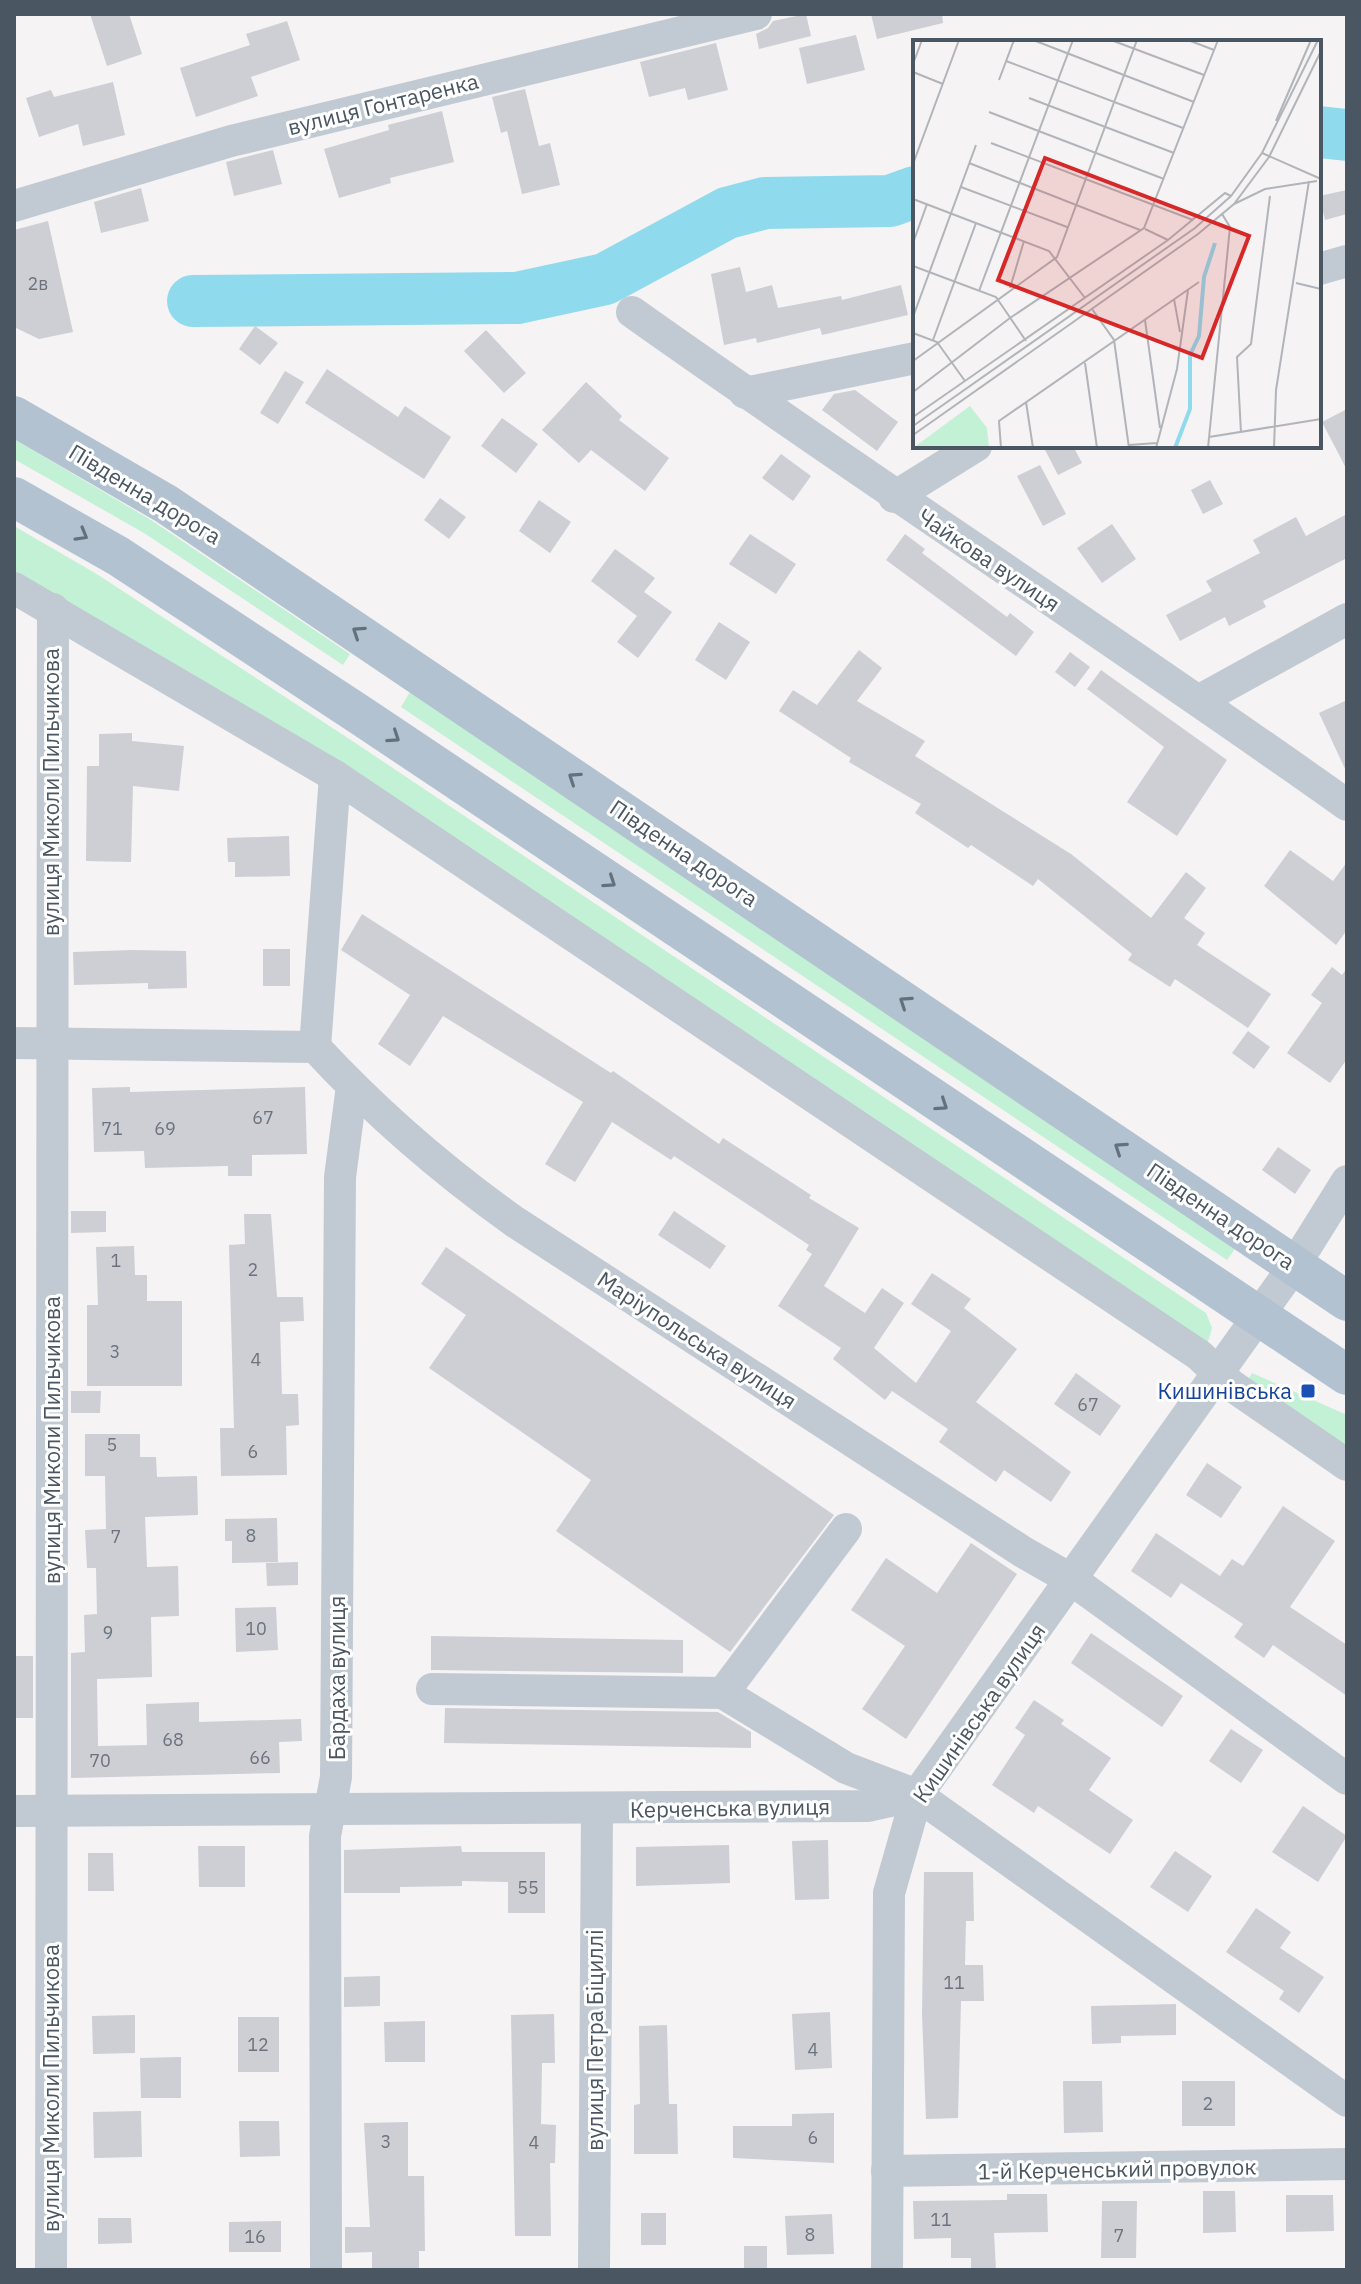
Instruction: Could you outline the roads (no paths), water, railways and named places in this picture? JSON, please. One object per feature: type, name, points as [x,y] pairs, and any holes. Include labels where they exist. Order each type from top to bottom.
[{"type":"main road","name":"Південна дорога","points":[[14,416],[166,504],[1347,1301]]},
{"type":"main road","points":[[14,497],[118,556],[360,715],[1347,1375]]},
{"type":"main road","points":[[360,715],[399,659]]},
{"type":"street","name":"вулиця Гонтаренка","points":[[14,206],[231,141],[756,14]]},
{"type":"street","points":[[1321,268],[1347,261]]},
{"type":"street","name":"Чайкова вулиця","points":[[632,312],[894,497],[1200,700],[1347,805]]},
{"type":"street","points":[[745,393],[913,358]]},
{"type":"street","points":[[894,497],[973,448]]},
{"type":"street","points":[[14,588],[335,776],[1186,1347],[1347,1465]]},
{"type":"street","name":"вулиця Миколи Пильчикова","points":[[51,2270],[50,1043],[53,609]]},
{"type":"street","points":[[1200,700],[1347,619]]},
{"type":"street","points":[[14,1043],[315,1047],[335,776]]},
{"type":"street","name":"Маріупольська вулиця","points":[[315,1047],[352,1086],[444,1171],[515,1222],[1023,1552],[1072,1580],[1347,1779]]},
{"type":"street","name":"Бардаха вулиця","points":[[326,2270],[325,1836],[336,1777],[340,1177],[352,1086]]},
{"type":"street","name":"Кишинівська вулиця","points":[[887,2270],[889,1893],[917,1795],[1294,1266],[1347,1181]]},
{"type":"street","points":[[723,1693],[846,1529]]},
{"type":"street","points":[[432,1689],[723,1693],[846,1768],[917,1795],[1347,2101]]},
{"type":"street","name":"Керченська вулиця","points":[[14,1811],[877,1806],[917,1795]]},
{"type":"street","name":"вулиця Петра Біциллі","points":[[594,2270],[597,1810]]},
{"type":"street","name":"1-й Керченський провулок","points":[[887,2171],[1347,2164]]},
{"type":"waterway","points":[[1321,132],[1347,135]]},
{"type":"waterway","points":[[193,301],[517,298],[605,279],[727,213],[765,203],[890,201],[913,193]]},
{"type":"place","name":"Кишинівська","points":[[1308,1391]]}]
